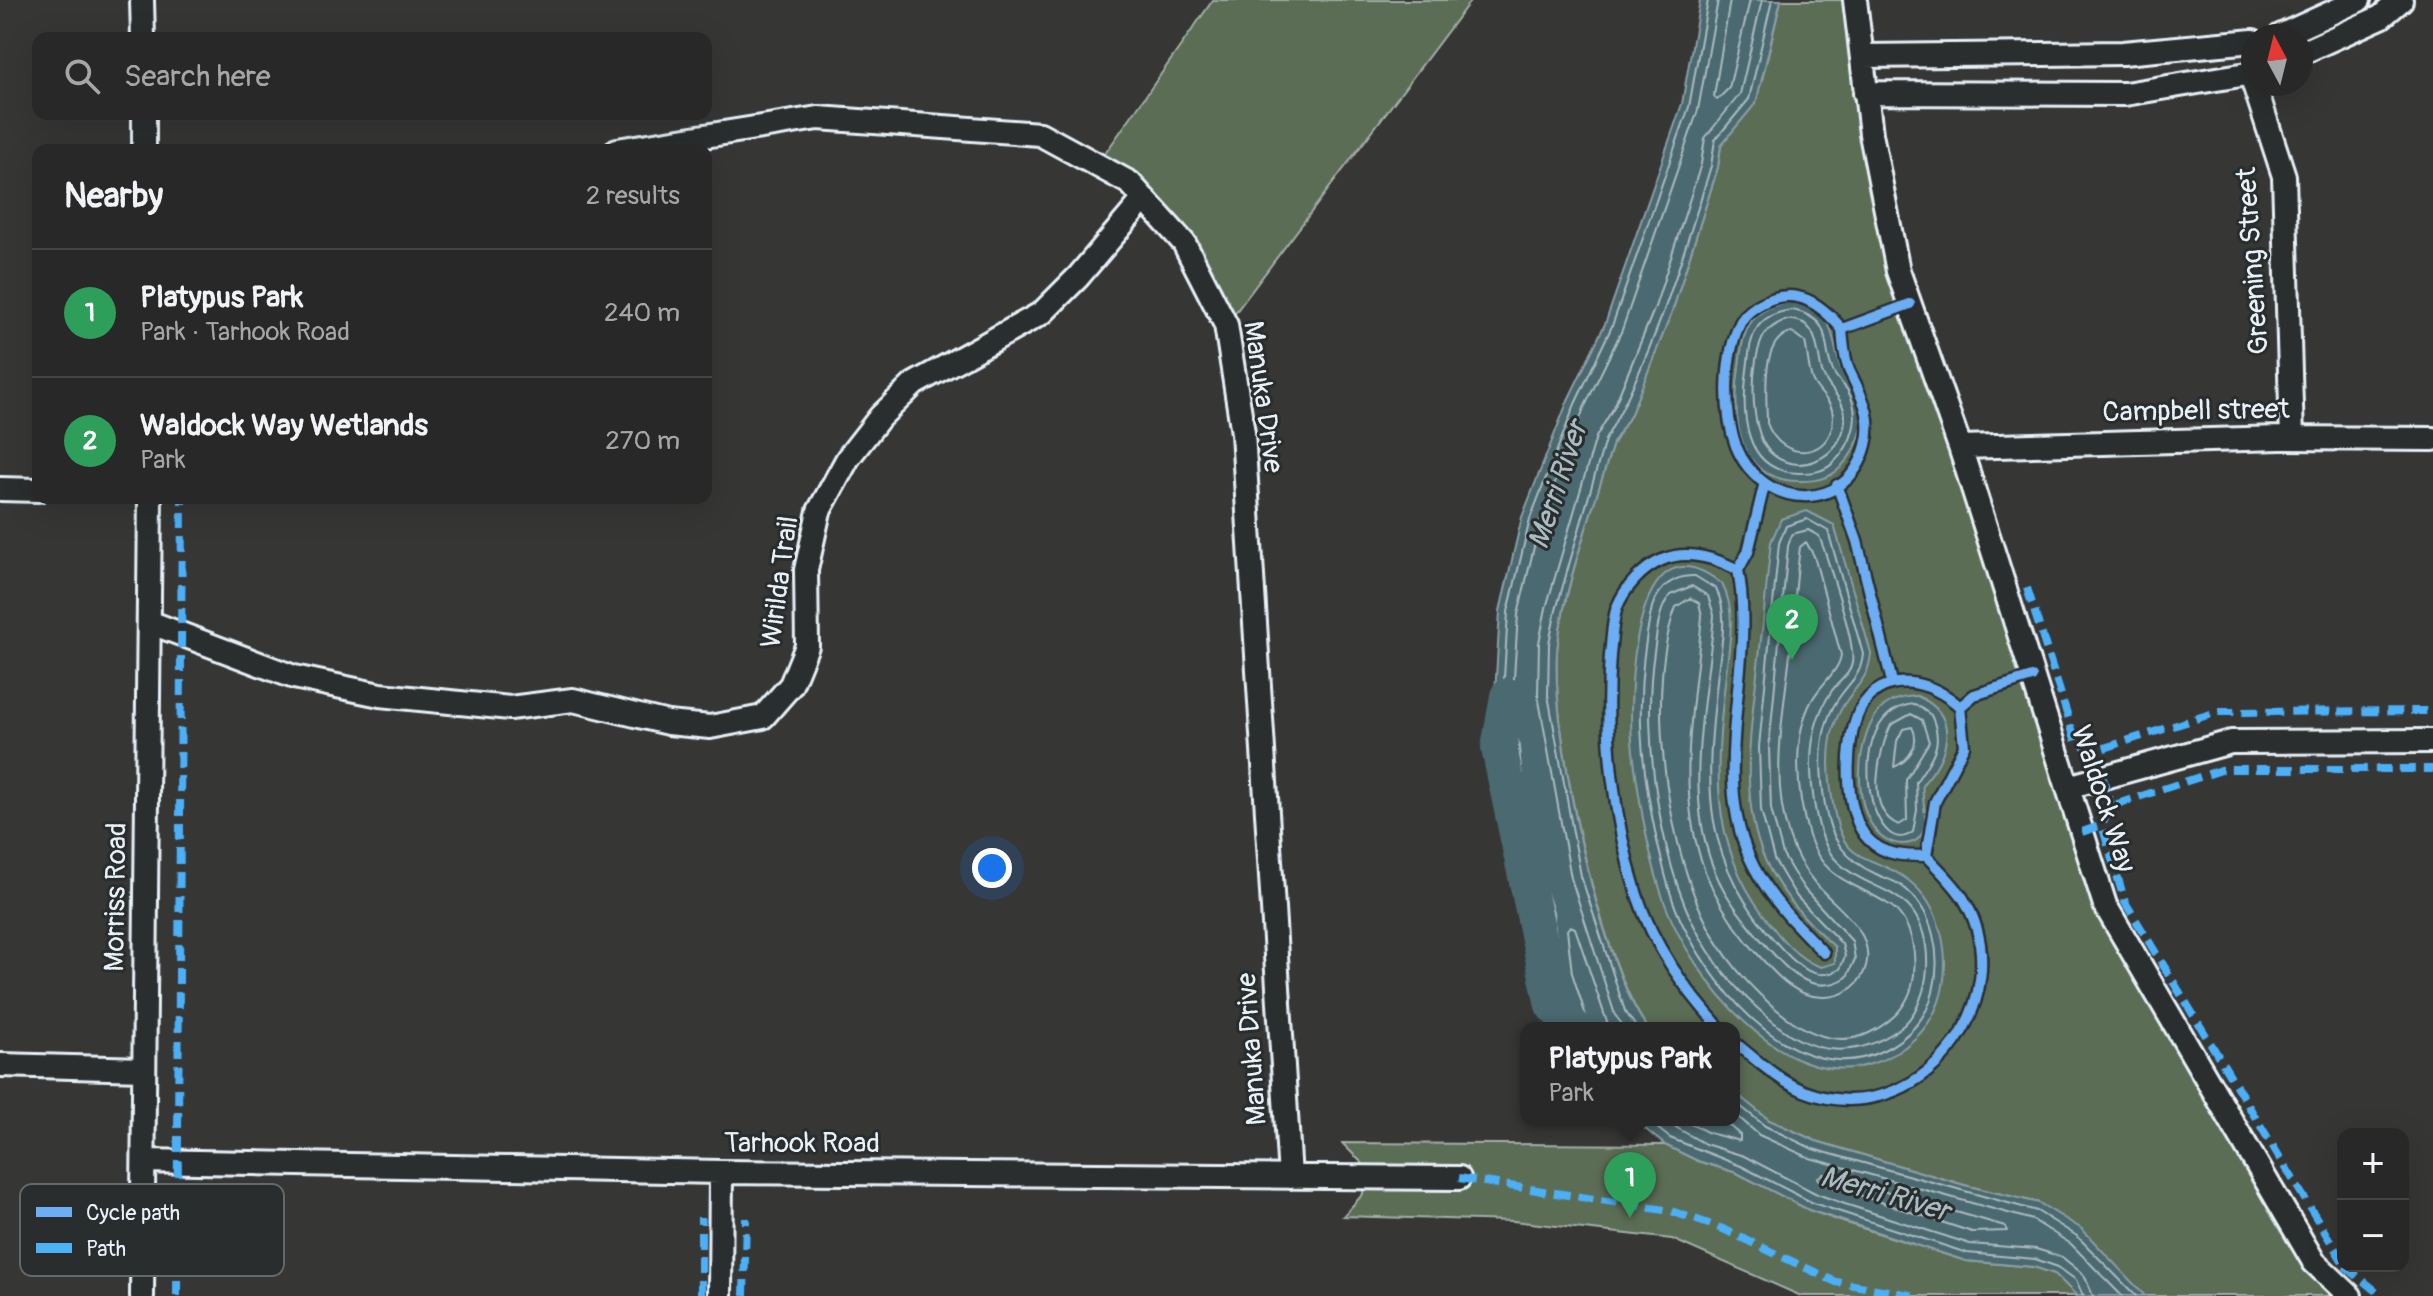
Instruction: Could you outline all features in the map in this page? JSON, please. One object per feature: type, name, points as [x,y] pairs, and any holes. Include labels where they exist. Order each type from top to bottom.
[{"type":"street","points":[[142,0],[143,32]]},
{"type":"street","name":"Waldock Way","points":[[1855,0],[1865,93],[1898,271],[1960,447],[2105,905],[2314,1262],[2350,1296]]},
{"type":"street","points":[[2306,24],[2359,0]]},
{"type":"street","points":[[2313,48],[2381,17],[2401,0]]},
{"type":"street","points":[[1863,56],[2123,53],[2241,43]]},
{"type":"street","points":[[1865,93],[2125,94],[2241,80]]},
{"type":"street","name":"Greening Street","points":[[2259,96],[2284,176],[2292,438]]},
{"type":"street","name":"Manuka Drive","points":[[655,144],[818,118],[1040,134],[1130,183],[1184,243],[1226,325],[1238,402],[1290,1177]]},
{"type":"street","points":[[144,120],[144,144]]},
{"type":"street","name":"Wirilda Trail","points":[[149,622],[294,677],[380,695],[510,708],[573,700],[668,723],[710,727],[763,717],[791,685],[807,646],[806,570],[819,511],[848,458],[880,417],[914,384],[1042,313],[1078,277],[1144,199]]},
{"type":"street","name":"Campbell street","points":[[1960,447],[2292,438],[2433,439]]},
{"type":"street","points":[[0,489],[32,490]]},
{"type":"street","name":"Morriss Road","points":[[144,1184],[150,504]]},
{"type":"street","points":[[2068,787],[2231,742],[2433,741]]},
{"type":"street","points":[[0,1065],[144,1069]]},
{"type":"street","name":"Tarhook Road","points":[[144,1161],[721,1172],[1459,1178]]},
{"type":"street","points":[[720,1296],[721,1172]]},
{"type":"street","name":"Morriss Road","points":[[142,1276],[142,1296]]},
{"type":"green space","points":[[1213,0],[1471,0],[1226,325],[1184,243],[1097,165]]},
{"type":"green space","points":[[1781,0],[1855,0],[1898,271],[2105,905],[2314,1262],[2350,1296],[2145,1296],[2039,1203],[1964,1185],[1816,1141],[1769,1120],[1740,1097],[1740,1022],[1645,1022],[1630,997],[1596,900],[1569,782],[1557,678],[1558,642],[1574,568],[1613,443],[1630,416],[1672,312],[1718,167],[1721,145],[1761,84]]},
{"type":"green space","points":[[1342,1143],[1665,1145],[1698,1161],[1737,1173],[1809,1210],[1840,1221],[1966,1261],[2034,1267],[2055,1274],[2077,1296],[1801,1296],[1672,1239],[1513,1221],[1343,1216],[1363,1194],[1363,1164]]},
{"type":"water","points":[[1700,0],[1781,0],[1756,103],[1721,145],[1718,167],[1672,312],[1630,416],[1613,443],[1574,567],[1558,642],[1561,726],[1581,841],[1612,953],[1630,997],[1645,1022],[1559,1022],[1542,980],[1535,915],[1517,858],[1507,807],[1495,694],[1500,611],[1522,517],[1568,400],[1605,324],[1682,104]]},
{"type":"water","points":[[1795,301],[1809,306],[1825,318],[1841,369],[1854,385],[1862,407],[1862,429],[1854,450],[1831,475],[1812,481],[1779,478],[1762,470],[1743,443],[1736,406],[1741,349],[1746,331],[1756,316],[1766,309]]},
{"type":"water","points":[[1807,511],[1834,525],[1871,653],[1866,673],[1840,712],[1831,737],[1830,777],[1837,825],[1851,849],[1894,871],[1920,891],[1936,918],[1945,964],[1937,1007],[1915,1038],[1883,1060],[1838,1068],[1805,1062],[1774,1045],[1745,1022],[1696,964],[1665,904],[1654,867],[1638,790],[1631,727],[1634,657],[1641,621],[1652,591],[1668,572],[1692,568],[1722,584],[1731,617],[1719,768],[1724,828],[1732,857],[1745,886],[1788,945],[1812,964],[1821,967],[1835,963],[1835,947],[1796,908],[1766,862],[1751,809],[1749,781],[1751,723],[1771,542],[1781,519]]},
{"type":"water","points":[[1917,696],[1940,714],[1946,736],[1939,761],[1923,784],[1923,832],[1915,841],[1902,844],[1884,838],[1871,823],[1863,804],[1861,758],[1866,735],[1875,717],[1890,702]]},
{"type":"water","points":[[1740,1097],[1769,1120],[1816,1141],[1964,1185],[2039,1203],[2082,1229],[2145,1296],[2077,1296],[2055,1274],[2034,1267],[1966,1261],[1809,1210],[1737,1173],[1698,1161],[1665,1145],[1641,1126],[1740,1126]]},
{"type":"waterway","name":"Merri River","points":[[1508,696],[1499,748],[1553,1005],[1569,1022]]},
{"type":"marked path","points":[[178,1184],[182,504]]},
{"type":"marked path","points":[[2027,588],[2076,742],[2095,751],[2217,712],[2433,711]]},
{"type":"marked path","points":[[2095,751],[2111,806]]},
{"type":"marked path","points":[[2337,1252],[2125,902],[2102,825],[2111,806],[2224,769],[2433,769]]},
{"type":"marked path","points":[[2082,832],[2102,825]]},
{"type":"marked path","points":[[1459,1178],[1671,1211],[1723,1229],[1836,1282],[1916,1296]]},
{"type":"marked path","points":[[701,1217],[701,1296]]},
{"type":"marked path","points":[[744,1296],[746,1218]]},
{"type":"marked path","points":[[2352,1272],[2382,1296]]},
{"type":"marked path","points":[[177,1276],[177,1296]]},
{"type":"cycle path","points":[[1842,329],[1847,365],[1867,415],[1866,445],[1856,468],[1842,484],[1824,493],[1804,496],[1784,493],[1765,483],[1748,467],[1732,432],[1727,383],[1731,350],[1741,321],[1761,304],[1787,296],[1817,305],[1842,329],[1910,304]]},
{"type":"cycle path","points":[[1837,485],[1857,541],[1892,682]]},
{"type":"cycle path","points":[[1715,1022],[1671,966],[1652,932],[1637,895],[1622,837],[1612,776],[1608,715],[1610,655],[1613,624],[1620,600],[1648,568],[1662,560],[1691,555],[1738,570],[1748,552],[1764,486]]},
{"type":"cycle path","points":[[1738,570],[1742,644],[1733,758],[1734,795],[1740,832],[1768,891],[1824,953]]},
{"type":"cycle path","points":[[1740,1047],[1785,1082],[1804,1091],[1846,1100],[1886,1094],[1921,1076],[1950,1049],[1970,1015],[1980,977],[1979,937],[1963,898],[1926,856],[1935,802],[1964,746],[1960,707],[1974,695],[2032,677]]},
{"type":"cycle path","points":[[1926,856],[1889,852],[1875,845],[1860,828],[1854,813],[1849,777],[1851,739],[1860,710],[1869,697],[1894,683],[1922,685],[1936,690],[1960,707]]},
{"type":"place","name":"Waldock Way Wetlands","points":[[1792,660]]},
{"type":"place","name":"Platypus Park","points":[[1630,1218]]}]
